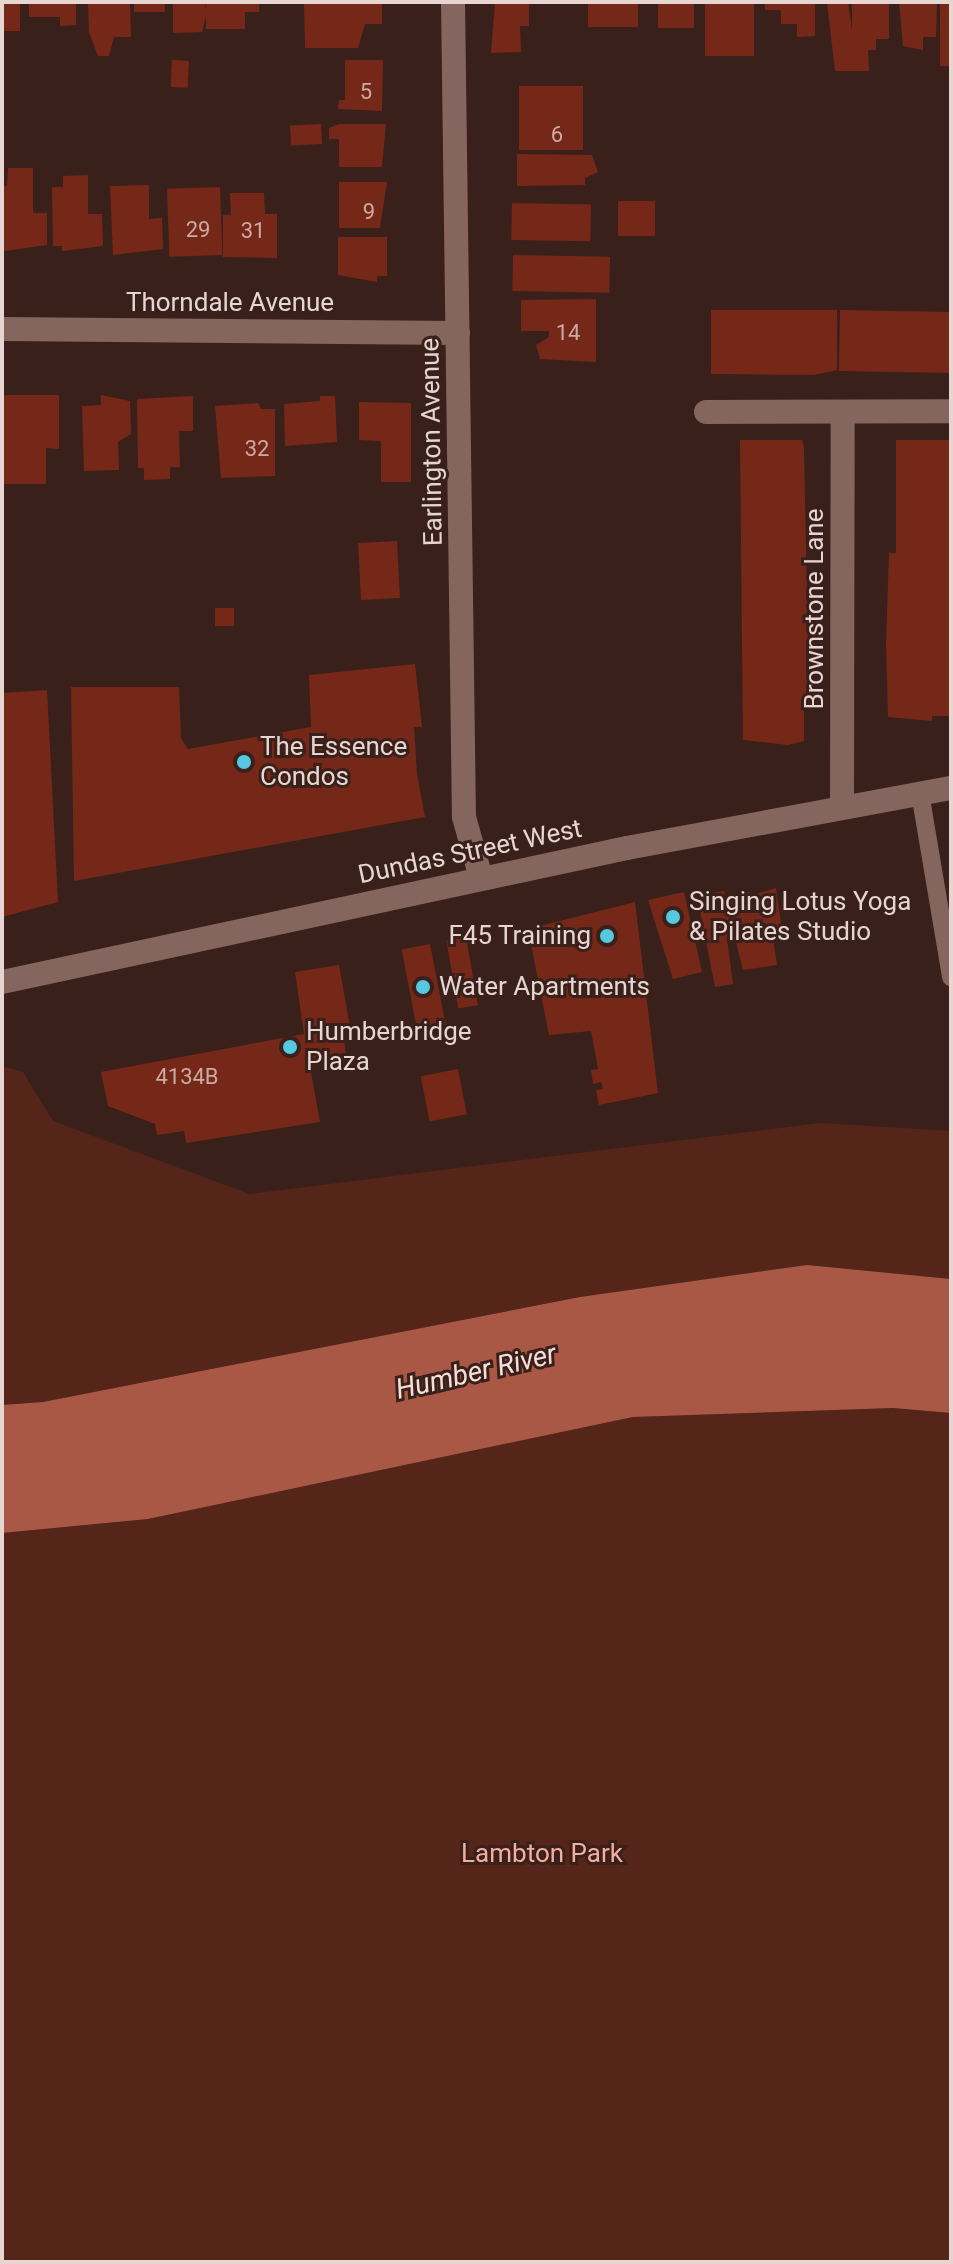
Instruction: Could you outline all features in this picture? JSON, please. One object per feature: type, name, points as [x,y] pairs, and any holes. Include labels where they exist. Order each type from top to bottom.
[{"type":"street","name":"Earlington Avenue","points":[[453,2],[464,817],[481,878]]},
{"type":"street","name":"Thorndale Avenue","points":[[2,329],[458,333]]},
{"type":"street","points":[[706,412],[951,411]]},
{"type":"street","name":"Brownstone Lane","points":[[842,806],[843,413]]},
{"type":"street","name":"Dundas Street West","points":[[2,982],[481,878],[842,806],[951,788]]},
{"type":"lane","points":[[920,793],[951,977]]},
{"type":"green space","points":[[2,1066],[23,1072],[53,1121],[249,1194],[820,1123],[951,1131],[951,1279],[807,1265],[580,1297],[43,1402],[2,1405]]},
{"type":"green space","name":"Lambton Park","points":[[893,1408],[951,1413],[951,2260],[2,2262],[2,1533],[148,1519],[633,1417]]},
{"type":"water","name":"Humber River","points":[[807,1265],[951,1279],[951,1413],[893,1408],[633,1417],[148,1519],[2,1533],[2,1405],[43,1402],[580,1297]]},
{"type":"building","points":[[2,2],[20,2],[20,31],[2,31]]},
{"type":"building","points":[[29,2],[76,2],[76,25],[60,26],[60,17],[29,17]]},
{"type":"building","points":[[130,2],[131,37],[114,37],[109,56],[98,56],[89,32],[88,4]]},
{"type":"building","points":[[134,2],[165,2],[165,12],[134,12]]},
{"type":"building","points":[[173,2],[205,2],[205,11],[206,2],[259,2],[259,12],[245,12],[245,29],[206,29],[206,16],[202,32],[173,33]]},
{"type":"building","points":[[304,2],[382,2],[382,24],[365,24],[358,48],[305,48]]},
{"type":"building","points":[[495,2],[529,2],[529,26],[520,26],[521,52],[491,53]]},
{"type":"building","points":[[588,2],[638,2],[638,27],[588,27]]},
{"type":"building","points":[[658,2],[694,2],[694,28],[658,28]]},
{"type":"building","points":[[705,2],[754,2],[754,56],[705,56]]},
{"type":"building","points":[[765,2],[815,2],[815,36],[797,37],[797,24],[781,24],[781,10],[765,10]]},
{"type":"building","points":[[827,2],[848,2],[852,30],[852,2],[889,2],[889,39],[876,39],[876,50],[868,50],[869,71],[835,71]]},
{"type":"building","points":[[899,2],[937,2],[936,37],[923,37],[923,50],[903,46]]},
{"type":"building","points":[[940,2],[951,2],[951,66],[940,66]]},
{"type":"building","points":[[172,60],[189,61],[188,88],[171,87]]},
{"type":"building","points":[[345,60],[383,60],[382,111],[338,109],[339,100],[345,100]]},
{"type":"building","points":[[519,86],[583,86],[583,150],[519,150]]},
{"type":"building","points":[[321,124],[322,144],[291,146],[290,126]]},
{"type":"building","points":[[339,124],[386,124],[382,167],[339,167],[339,139],[329,139],[329,128]]},
{"type":"building","points":[[517,154],[592,155],[598,172],[585,178],[585,185],[517,186]]},
{"type":"building","points":[[8,168],[33,168],[33,213],[47,213],[47,245],[4,251],[2,186],[7,186]]},
{"type":"building","points":[[88,175],[88,214],[102,214],[103,246],[62,251],[62,246],[53,246],[52,187],[63,187],[63,176]]},
{"type":"building","points":[[339,182],[387,182],[380,228],[339,228]]},
{"type":"building","points":[[149,185],[149,219],[162,218],[163,249],[113,255],[110,186]]},
{"type":"building","points":[[220,187],[222,255],[169,257],[167,189]]},
{"type":"building","points":[[230,193],[264,193],[265,214],[277,214],[277,258],[223,257],[223,215],[231,215]]},
{"type":"building","points":[[618,201],[655,201],[655,236],[618,236]]},
{"type":"building","points":[[512,203],[591,204],[590,241],[511,240]]},
{"type":"building","points":[[338,237],[387,237],[387,276],[377,276],[377,282],[338,275]]},
{"type":"building","points":[[513,255],[610,257],[609,293],[512,291]]},
{"type":"building","points":[[596,299],[596,362],[540,359],[536,345],[549,337],[549,331],[521,331],[521,300]]},
{"type":"building","points":[[711,310],[837,310],[837,370],[814,375],[711,374]]},
{"type":"building","points":[[840,310],[951,312],[950,373],[839,371]]},
{"type":"building","points":[[2,395],[59,395],[59,449],[46,448],[46,484],[2,484]]},
{"type":"building","points":[[101,395],[130,401],[131,434],[118,442],[119,470],[84,471],[82,406],[101,405]]},
{"type":"building","points":[[193,396],[193,431],[179,431],[180,467],[170,467],[170,479],[144,480],[144,468],[138,468],[137,399]]},
{"type":"building","points":[[320,396],[335,396],[337,442],[285,446],[284,404],[320,401]]},
{"type":"building","points":[[359,402],[411,403],[411,482],[381,482],[381,441],[359,440]]},
{"type":"building","points":[[258,403],[261,409],[275,409],[275,476],[221,478],[215,406]]},
{"type":"building","points":[[740,440],[802,440],[804,448],[809,696],[804,695],[804,741],[788,745],[743,740]]},
{"type":"building","points":[[896,440],[951,440],[951,693],[949,716],[932,716],[932,721],[888,717],[886,643],[889,553],[896,553]]},
{"type":"building","points":[[397,541],[400,598],[361,600],[358,543]]},
{"type":"building","points":[[215,608],[234,608],[234,626],[215,626]]},
{"type":"building","name":"The Essence Condos","points":[[415,664],[422,727],[414,727],[417,774],[425,817],[74,881],[71,687],[179,687],[181,738],[188,749],[311,727],[309,675]]},
{"type":"building","points":[[47,690],[58,902],[2,917],[2,693]]},
{"type":"building","points":[[776,888],[782,931],[772,932],[777,965],[743,970],[735,938],[727,939],[733,984],[715,987],[697,895],[724,891],[725,900],[729,894],[750,892],[750,896]]},
{"type":"building","points":[[684,892],[702,972],[673,979],[648,900]]},
{"type":"building","points":[[635,902],[658,1093],[599,1105],[596,1090],[603,1089],[601,1082],[593,1084],[591,1070],[598,1069],[591,1031],[549,1035],[528,929]]},
{"type":"building","points":[[466,937],[478,1005],[458,1008],[446,940]]},
{"type":"building","name":"Water Apartments","points":[[430,944],[446,1025],[417,1031],[402,950]]},
{"type":"building","name":"Humberbridge Plaza","points":[[339,965],[352,1038],[344,1040],[346,1054],[309,1061],[320,1122],[186,1143],[184,1131],[157,1135],[155,1124],[108,1106],[101,1072],[304,1034],[295,972]]},
{"type":"building","points":[[458,1069],[467,1114],[429,1121],[421,1076]]},
{"type":"place","name":"The Essence Condos","points":[[244,762]]},
{"type":"place","name":"Singing Lotus Yoga & Pilates Studio","points":[[673,917]]},
{"type":"place","name":"F45 Training","points":[[607,936]]},
{"type":"place","name":"Water Apartments","points":[[423,987]]},
{"type":"place","name":"Humberbridge Plaza","points":[[290,1047]]}]
